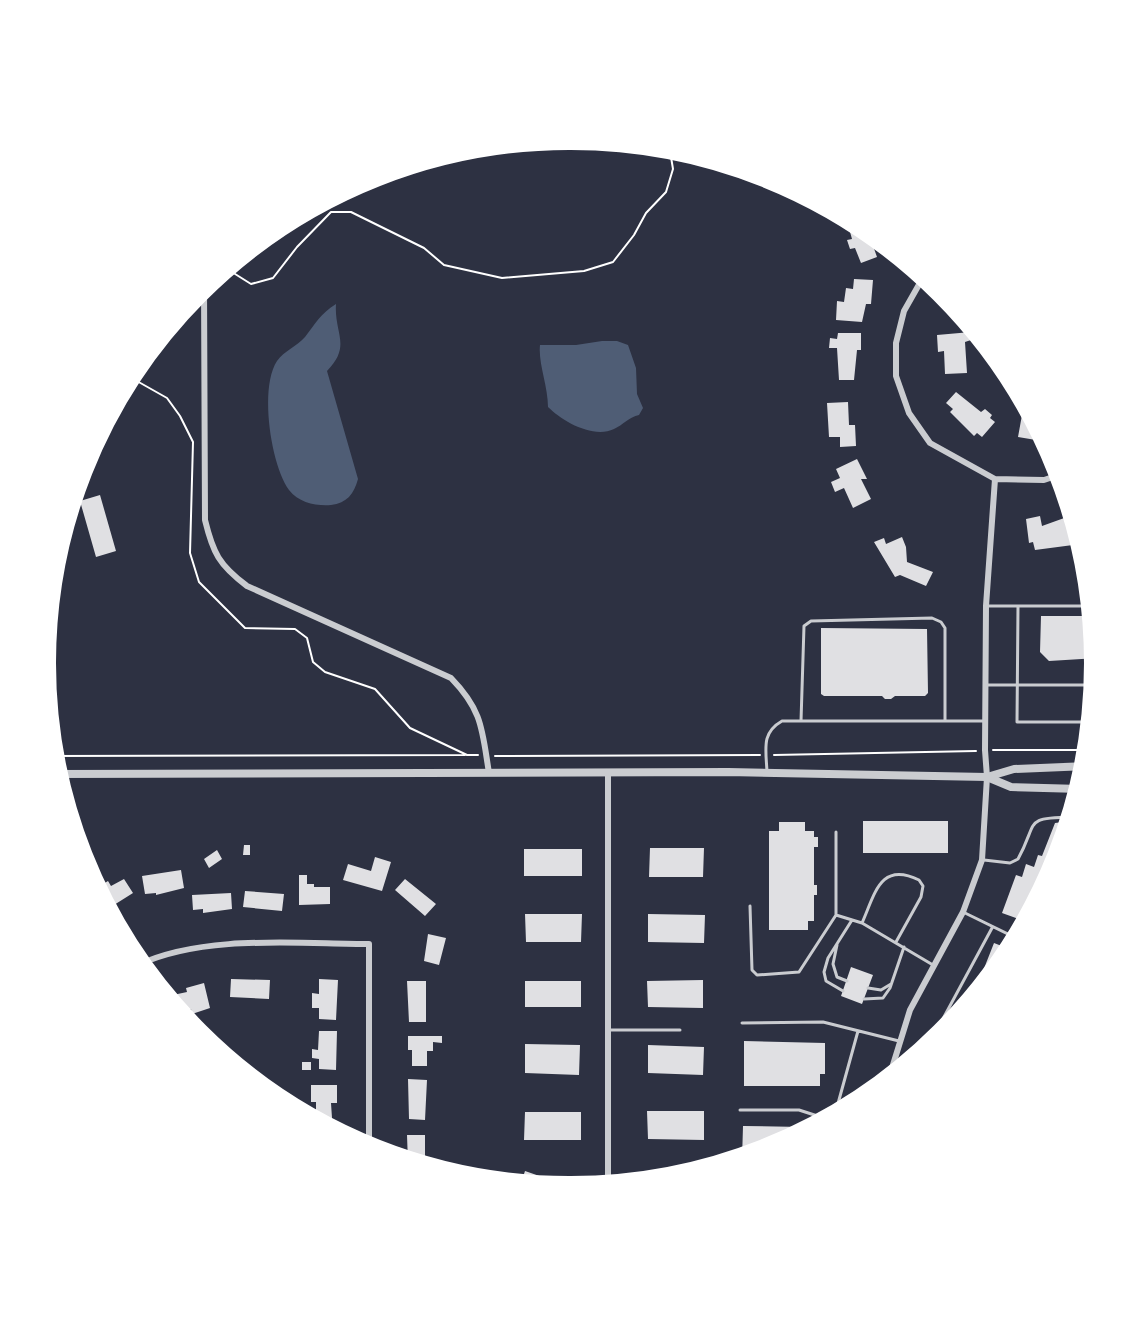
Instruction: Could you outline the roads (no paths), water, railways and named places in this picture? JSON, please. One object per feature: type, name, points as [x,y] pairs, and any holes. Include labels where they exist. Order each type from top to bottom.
[{"type":"street","points":[[920,282],[904,311],[896,343],[896,376],[906,404],[930,443],[995,479],[1044,480],[1053,477]]},
{"type":"street","points":[[204,297],[205,520],[212,550],[227,571],[247,586],[451,678],[470,697],[480,719],[489,773]]},
{"type":"street","points":[[892,1068],[910,1010],[963,912],[982,860],[987,777],[985,750],[986,606],[995,479]]},
{"type":"street","points":[[64,774],[767,772],[987,777],[1014,769],[1077,766]]},
{"type":"street","points":[[608,772],[610,1030],[608,1179]]},
{"type":"street","points":[[987,777],[1011,787],[1072,789]]},
{"type":"street","points":[[147,961],[216,945],[369,944],[369,1140]]},
{"type":"lane","points":[[986,606],[1084,606]]},
{"type":"lane","points":[[1018,606],[1017,722],[1084,722]]},
{"type":"lane","points":[[801,721],[804,626],[812,621],[932,618],[941,622],[945,628],[945,720]]},
{"type":"lane","points":[[985,686],[1087,685]]},
{"type":"lane","points":[[767,772],[767,734],[771,727],[783,720],[985,720]]},
{"type":"lane","points":[[982,860],[1010,863],[1018,860],[1033,823],[1040,818],[1064,817]]},
{"type":"lane","points":[[750,906],[752,970],[757,975],[800,972],[836,915],[836,832]]},
{"type":"lane","points":[[862,923],[878,888],[890,874],[897,872],[919,880],[923,886],[921,897],[896,942]]},
{"type":"lane","points":[[963,912],[1010,935]]},
{"type":"lane","points":[[836,915],[862,923],[934,966]]},
{"type":"lane","points":[[843,991],[830,985],[824,977],[828,958],[852,920]]},
{"type":"lane","points":[[940,1025],[992,928]]},
{"type":"lane","points":[[839,941],[834,970],[837,977],[847,981]]},
{"type":"lane","points":[[864,999],[883,998],[892,983],[904,947]]},
{"type":"lane","points":[[868,988],[880,990],[892,983]]},
{"type":"lane","points":[[742,1023],[823,1022],[900,1042]]},
{"type":"lane","points":[[610,1030],[680,1030]]},
{"type":"lane","points":[[836,1107],[858,1030]]},
{"type":"lane","points":[[740,1110],[799,1110],[820,1116]]},
{"type":"water","points":[[336,304],[340,339],[339,354],[327,371],[358,479],[346,500],[337,504],[320,505],[298,498],[289,490],[283,478],[277,463],[270,426],[269,389],[277,361],[302,340],[322,315]]},
{"type":"water","points":[[617,341],[628,345],[636,368],[637,394],[643,408],[639,415],[614,429],[597,432],[569,423],[548,407],[540,345],[576,345]]}]
